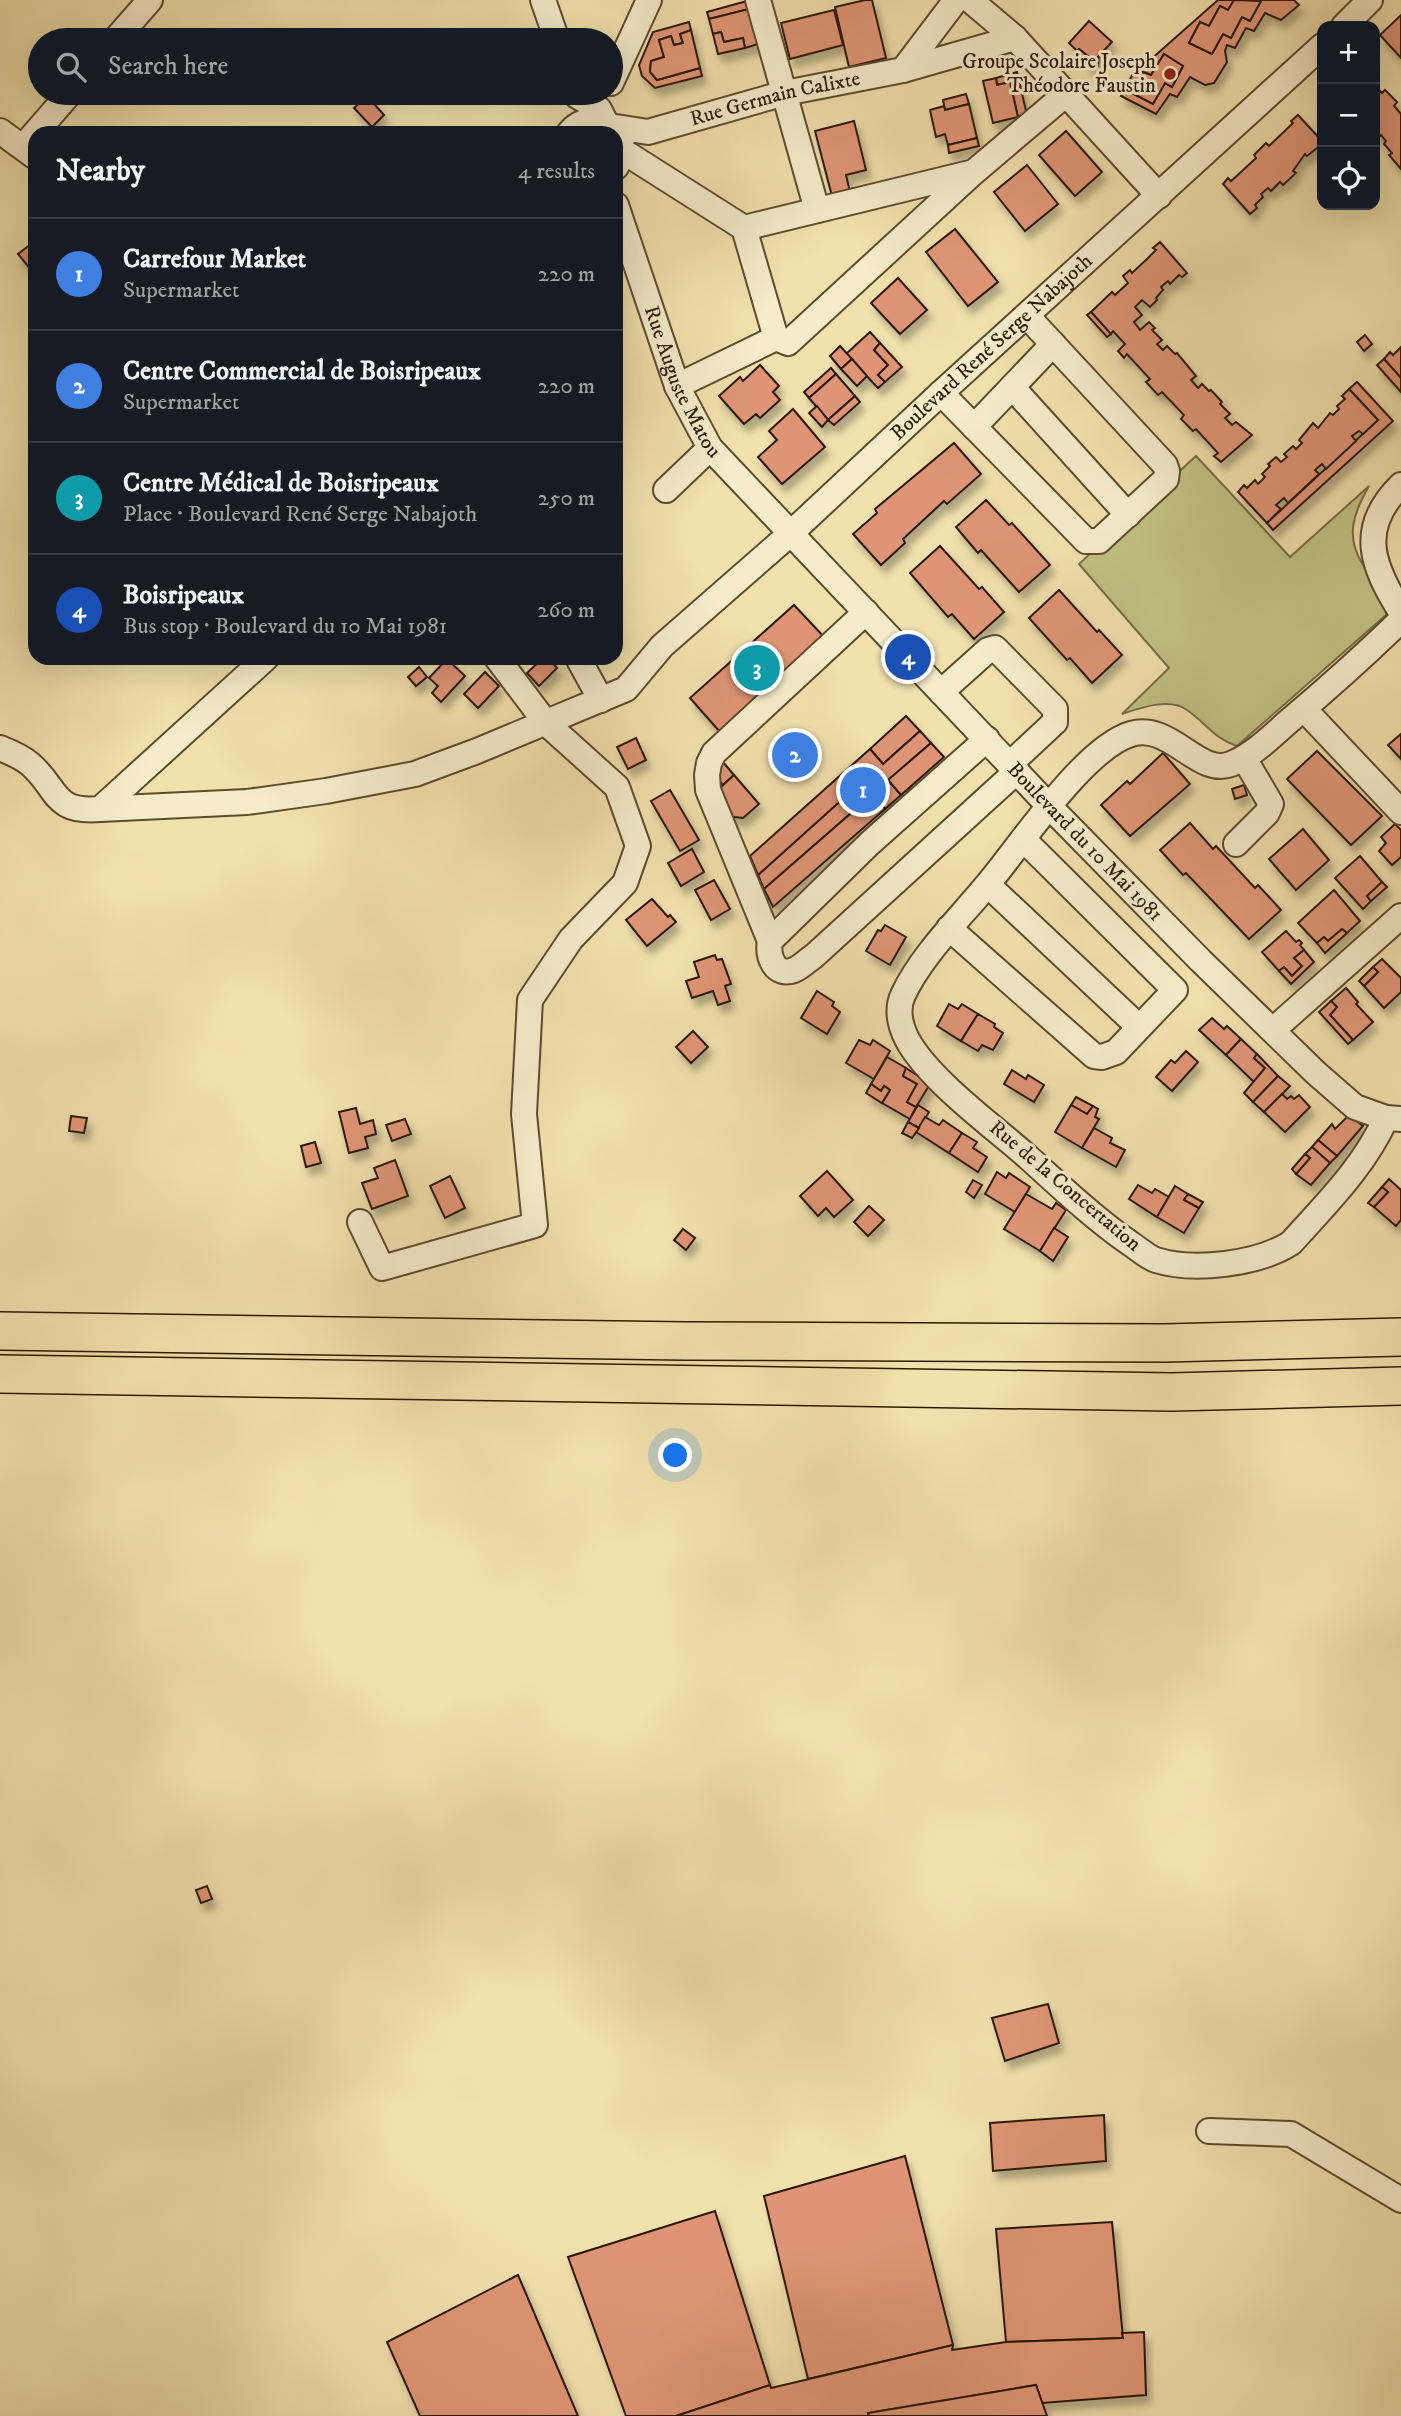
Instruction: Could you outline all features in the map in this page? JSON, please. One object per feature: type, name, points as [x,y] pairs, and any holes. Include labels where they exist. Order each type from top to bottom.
[{"type":"highway","points":[[0,1331],[712,1342],[1165,1343],[1401,1337]]},
{"type":"highway","points":[[0,1374],[1172,1392],[1401,1387]]},
{"type":"street","points":[[126,28],[150,0]]},
{"type":"street","points":[[543,0],[553,28]]},
{"type":"street","points":[[623,57],[649,0]]},
{"type":"street","points":[[758,0],[817,210]]},
{"type":"street","points":[[903,71],[956,0]]},
{"type":"street","points":[[970,0],[1015,38],[1159,196]]},
{"type":"street","points":[[1349,21],[1370,0]]},
{"type":"street","name":"Rue Germain Calixte","points":[[606,113],[648,132],[785,93],[903,71],[1015,38]]},
{"type":"street","name":"Boulevard René Serge Nabajoth","points":[[0,748],[29,763],[60,800],[71,808],[247,802],[326,791],[415,774],[626,689],[662,646],[790,534],[1317,51]]},
{"type":"street","points":[[677,386],[776,338],[788,343],[974,172],[1066,94]]},
{"type":"street","points":[[47,126],[62,105]]},
{"type":"street","points":[[570,126],[574,105]]},
{"type":"street","points":[[576,126],[584,121],[595,120],[606,113]]},
{"type":"street","points":[[0,131],[28,151]]},
{"type":"street","points":[[623,161],[648,132]]},
{"type":"street","points":[[623,166],[744,228],[974,172]]},
{"type":"street","name":"Rue Auguste Matou","points":[[623,226],[677,386],[710,448],[790,534]]},
{"type":"street","points":[[744,228],[776,338]]},
{"type":"street","points":[[941,393],[1086,541],[1099,541],[1166,479],[1167,471],[1165,465],[1027,316]]},
{"type":"street","points":[[974,427],[1053,344]]},
{"type":"street","points":[[1012,387],[1128,515]]},
{"type":"street","points":[[666,490],[710,448]]},
{"type":"street","points":[[1401,485],[1378,516],[1374,542],[1374,558],[1382,580],[1401,612]]},
{"type":"street","name":"Boulevard du 10 Mai 1981","points":[[790,534],[1049,806],[1315,1073],[1355,1107],[1393,1119]]},
{"type":"street","points":[[770,942],[708,790],[709,763],[714,753],[866,612]]},
{"type":"street","points":[[1236,844],[1270,809],[1269,798],[1244,758],[1304,709],[1401,620]]},
{"type":"street","points":[[941,692],[988,650],[995,649],[1055,709],[1055,722],[1014,768],[796,970],[778,970],[768,950],[770,942],[870,843],[987,739]]},
{"type":"street","points":[[100,809],[258,665]]},
{"type":"street","points":[[360,1222],[382,1268],[535,1225],[524,1114],[530,1000],[571,939],[625,883],[638,846],[617,787],[546,723],[502,665]]},
{"type":"street","points":[[582,665],[601,700]]},
{"type":"street","points":[[1304,709],[1401,812]]},
{"type":"street","name":"Rue de la Concertation","points":[[1244,758],[1226,766],[1214,766],[1169,739],[1151,733],[1132,734],[1103,748],[1049,806],[988,885],[945,934],[901,998],[900,1020],[912,1048],[943,1082],[1107,1227],[1153,1259],[1177,1264],[1206,1266],[1258,1257],[1279,1251],[1291,1244],[1359,1167],[1376,1139],[1393,1119]]},
{"type":"street","points":[[1023,839],[1175,990]]},
{"type":"street","points":[[988,885],[1139,1027]]},
{"type":"street","points":[[1273,1030],[1401,916]]},
{"type":"street","points":[[945,934],[1094,1056],[1102,1057],[1116,1052],[1175,990],[1204,964]]},
{"type":"street","points":[[1209,2131],[1291,2134],[1401,2200]]},
{"type":"shaded area","points":[[1196,456],[1290,557],[1369,486],[1356,515],[1354,543],[1365,567],[1388,592],[1386,615],[1237,746],[1221,739],[1180,706],[1155,705],[1122,714],[1169,668],[1079,564]]},
{"type":"building","points":[[872,0],[886,58],[849,67],[835,7]]},
{"type":"building","points":[[1218,0],[1234,0],[1228,10],[1220,6],[1209,26],[1200,22],[1189,43],[1212,54],[1223,34],[1231,38],[1242,17],[1250,21],[1261,1],[1259,0],[1294,0],[1299,5],[1281,20],[1265,13],[1254,31],[1246,28],[1235,48],[1227,45],[1227,62],[1214,83],[1205,85],[1190,77],[1177,97],[1170,94],[1156,114],[1121,96],[1136,68],[1140,69]],"holes":[[[1164,54],[1183,66],[1172,87],[1165,83],[1153,104],[1132,93],[1143,72],[1151,75]]]},
{"type":"building","points":[[1234,0],[1261,1],[1250,21],[1242,17],[1231,38],[1223,34],[1212,54],[1189,43],[1200,22],[1209,26],[1220,6],[1228,10]]},
{"type":"building","points":[[747,1],[749,9],[709,19],[707,12]]},
{"type":"building","points":[[749,9],[758,44],[745,48],[743,38],[724,42],[721,32],[713,34],[709,19]]},
{"type":"building","points":[[834,10],[843,45],[790,59],[781,23]]},
{"type":"building","points":[[1401,15],[1401,58],[1380,35]]},
{"type":"building","points":[[1089,21],[1112,42],[1094,61],[1069,43]]},
{"type":"building","points":[[689,22],[691,30],[680,34],[683,43],[674,45],[671,36],[659,40],[664,57],[651,61],[650,72],[657,80],[700,68],[702,76],[655,88],[642,76],[639,65],[653,32]]},
{"type":"building","points":[[691,30],[700,68],[657,80],[650,72],[651,61],[664,57],[659,40],[671,36],[674,45],[683,43],[680,34]]},
{"type":"building","points":[[721,32],[724,42],[743,38],[745,48],[718,54],[713,34]]},
{"type":"building","points":[[1079,49],[1094,61],[1099,56],[1098,66],[1089,66],[1077,51]]},
{"type":"building","points":[[1164,54],[1183,66],[1172,87],[1165,83],[1153,104],[1132,93],[1143,72],[1151,75]]},
{"type":"building","points":[[1017,72],[1027,115],[1018,117],[1010,82],[997,85],[996,78]]},
{"type":"building","points":[[996,78],[997,85],[1010,82],[1018,117],[993,123],[983,81]]},
{"type":"building","points":[[1385,90],[1397,102],[1394,106],[1401,114],[1401,169],[1389,155],[1392,153],[1384,144],[1386,141],[1381,135],[1380,91],[1382,93]]},
{"type":"building","points":[[966,94],[969,104],[945,110],[943,100]]},
{"type":"building","points":[[969,104],[977,138],[948,145],[945,134],[936,137],[930,110],[944,106],[945,110]]},
{"type":"building","points":[[357,105],[375,105],[384,115],[371,126],[354,108]]},
{"type":"building","points":[[1298,115],[1317,136],[1317,148],[1307,156],[1305,154],[1293,171],[1296,173],[1283,185],[1280,182],[1271,191],[1268,188],[1261,194],[1263,197],[1255,205],[1257,208],[1250,214],[1223,184],[1228,178],[1231,181],[1241,172],[1256,158],[1254,155],[1266,143],[1269,146],[1293,123],[1291,121]]},
{"type":"building","points":[[854,121],[866,170],[846,175],[850,192],[832,196],[815,131]]},
{"type":"building","points":[[1066,131],[1102,172],[1075,196],[1039,155]]},
{"type":"building","points":[[977,138],[979,146],[949,153],[948,145]]},
{"type":"building","points":[[1027,165],[1058,204],[1025,231],[994,192]]},
{"type":"building","points":[[955,229],[998,282],[968,306],[926,252]]},
{"type":"building","points":[[1160,242],[1187,273],[1161,287],[1163,290],[1150,307],[1142,300],[1135,307],[1142,315],[1134,322],[1140,330],[1149,322],[1155,328],[1152,330],[1162,340],[1157,344],[1163,350],[1167,346],[1177,353],[1196,376],[1191,380],[1198,388],[1202,384],[1222,402],[1220,404],[1230,414],[1225,418],[1232,425],[1236,422],[1252,435],[1221,462],[1214,456],[1218,453],[1196,429],[1193,431],[1181,419],[1184,415],[1162,392],[1158,395],[1146,382],[1150,379],[1127,354],[1124,358],[1118,351],[1125,344],[1113,331],[1111,334],[1091,312],[1112,292],[1115,295],[1128,283],[1123,276],[1130,270],[1132,273],[1156,250],[1153,248]]},
{"type":"building","points":[[28,246],[28,266],[18,254]]},
{"type":"building","points":[[898,278],[927,310],[900,334],[871,303]]},
{"type":"building","points":[[1091,312],[1111,334],[1107,337],[1087,315]]},
{"type":"building","points":[[870,332],[880,343],[874,350],[888,365],[878,375],[885,382],[878,388],[846,354]]},
{"type":"building","points":[[1365,335],[1372,344],[1364,351],[1357,342]]},
{"type":"building","points":[[880,343],[902,367],[885,382],[878,375],[888,365],[874,350]]},
{"type":"building","points":[[840,346],[852,359],[841,369],[830,356]]},
{"type":"building","points":[[1401,347],[1401,378],[1384,359],[1390,352],[1393,355]]},
{"type":"building","points":[[852,359],[867,376],[857,386],[841,369]]},
{"type":"building","points":[[1384,359],[1401,378],[1401,392],[1377,365]]},
{"type":"building","points":[[760,365],[779,386],[773,392],[780,400],[760,418],[756,414],[744,424],[719,396],[740,377],[743,381]]},
{"type":"building","points":[[831,368],[836,374],[809,398],[804,392]]},
{"type":"building","points":[[836,374],[855,396],[828,420],[809,398]]},
{"type":"building","points":[[1357,382],[1393,421],[1273,530],[1267,523],[1378,420],[1349,389]]},
{"type":"building","points":[[1349,389],[1378,420],[1363,434],[1359,431],[1352,436],[1356,441],[1326,469],[1322,464],[1315,470],[1319,474],[1288,503],[1284,498],[1276,505],[1281,509],[1267,523],[1238,492],[1244,485],[1247,488],[1255,480],[1258,484],[1265,477],[1262,474],[1270,466],[1268,464],[1276,457],[1281,462],[1287,457],[1284,454],[1293,446],[1296,449],[1302,443],[1299,440],[1313,423],[1318,428],[1330,413],[1333,415],[1339,409],[1337,406],[1345,399],[1342,396]]},
{"type":"building","points":[[855,396],[860,402],[834,425],[828,420]]},
{"type":"building","points":[[817,406],[828,420],[822,427],[809,413]]},
{"type":"building","points":[[793,409],[825,447],[782,484],[758,457],[777,440],[769,431]]},
{"type":"building","points":[[954,443],[981,474],[947,504],[944,501],[903,539],[905,543],[881,565],[853,534],[877,513],[875,509]]},
{"type":"building","points":[[986,500],[1009,525],[1012,523],[1050,565],[1019,592],[981,550],[978,553],[956,527]]},
{"type":"building","points":[[940,546],[1004,612],[974,639],[952,614],[948,617],[910,573]]},
{"type":"building","points":[[1059,590],[1122,655],[1092,683],[1029,618]]},
{"type":"building","points":[[794,605],[825,638],[720,732],[690,698]]},
{"type":"building","points":[[441,665],[453,665],[465,676],[441,702],[432,693],[438,686],[429,678]]},
{"type":"building","points":[[536,665],[554,665],[557,668],[539,686],[527,673]]},
{"type":"building","points":[[419,667],[427,677],[416,686],[408,677]]},
{"type":"building","points":[[485,672],[499,686],[478,708],[464,694]]},
{"type":"building","points":[[906,716],[920,731],[883,764],[870,749]]},
{"type":"building","points":[[920,731],[931,743],[888,780],[901,795],[885,809],[873,794],[764,889],[758,875],[856,787],[843,773],[870,749],[883,764]]},
{"type":"building","points":[[1401,734],[1401,759],[1388,745]]},
{"type":"building","points":[[636,738],[646,760],[628,769],[617,747]]},
{"type":"building","points":[[931,743],[944,757],[901,795],[888,780]]},
{"type":"building","points":[[1317,751],[1382,816],[1351,845],[1287,779]]},
{"type":"building","points":[[1163,753],[1190,784],[1130,836],[1101,805],[1127,781],[1130,784]]},
{"type":"building","points":[[723,762],[734,775],[723,785],[711,772]]},
{"type":"building","points":[[843,773],[856,787],[758,875],[750,856]]},
{"type":"building","points":[[734,775],[759,804],[743,818],[725,816],[721,787]]},
{"type":"building","points":[[1244,785],[1247,795],[1235,799],[1232,789]]},
{"type":"building","points":[[670,790],[699,840],[680,851],[651,801]]},
{"type":"building","points":[[873,794],[885,809],[773,907],[764,889]]},
{"type":"building","points":[[1190,823],[1213,849],[1216,846],[1255,888],[1258,885],[1281,910],[1249,939],[1186,873],[1183,875],[1160,850]]},
{"type":"building","points":[[1395,824],[1401,830],[1401,857],[1392,865],[1379,851],[1386,843],[1381,837]]},
{"type":"building","points":[[1303,829],[1329,860],[1296,890],[1269,859]]},
{"type":"building","points":[[692,849],[704,872],[681,886],[668,863]]},
{"type":"building","points":[[1360,856],[1382,882],[1367,896],[1371,901],[1363,909],[1335,878]]},
{"type":"building","points":[[714,880],[730,909],[711,920],[695,890]]},
{"type":"building","points":[[1382,882],[1387,887],[1371,901],[1367,896]]},
{"type":"building","points":[[1334,890],[1360,921],[1347,933],[1342,929],[1328,941],[1324,937],[1317,943],[1298,923]]},
{"type":"building","points":[[652,899],[676,922],[647,946],[626,920]]},
{"type":"building","points":[[885,925],[906,937],[890,965],[866,951],[878,930],[881,931]]},
{"type":"building","points":[[1342,929],[1347,933],[1325,953],[1317,943],[1324,937],[1328,941]]},
{"type":"building","points":[[1286,931],[1296,942],[1299,940],[1302,943],[1300,945],[1304,950],[1294,958],[1302,966],[1292,976],[1284,967],[1279,971],[1262,952]]},
{"type":"building","points":[[1304,950],[1314,962],[1291,984],[1279,971],[1284,967],[1292,976],[1302,966],[1294,958]]},
{"type":"building","points":[[715,955],[717,960],[722,959],[731,984],[725,986],[730,1001],[718,1005],[713,991],[692,998],[686,981],[699,977],[694,962]]},
{"type":"building","points":[[1382,959],[1401,978],[1401,992],[1384,1008],[1364,986],[1378,972],[1373,967]]},
{"type":"building","points":[[1373,967],[1378,972],[1364,986],[1359,981]]},
{"type":"building","points":[[1346,988],[1358,1002],[1356,1004],[1373,1022],[1353,1040],[1330,1015],[1337,1007],[1331,1001]]},
{"type":"building","points":[[817,991],[834,1002],[832,1006],[840,1012],[827,1034],[801,1018]]},
{"type":"building","points":[[1331,1001],[1337,1007],[1330,1015],[1353,1040],[1348,1044],[1319,1012]]},
{"type":"building","points":[[949,1004],[958,1009],[962,1004],[978,1014],[961,1041],[937,1026]]},
{"type":"building","points":[[978,1014],[995,1024],[994,1027],[1003,1033],[993,1050],[982,1045],[978,1051],[961,1041]]},
{"type":"building","points":[[1212,1018],[1224,1029],[1227,1026],[1241,1039],[1226,1055],[1199,1030]]},
{"type":"building","points":[[693,1031],[708,1047],[691,1063],[676,1047]]},
{"type":"building","points":[[1241,1039],[1257,1054],[1254,1058],[1265,1068],[1254,1082],[1226,1055]]},
{"type":"building","points":[[859,1040],[870,1045],[873,1040],[890,1051],[874,1079],[846,1063]]},
{"type":"building","points":[[1186,1051],[1198,1062],[1172,1091],[1156,1077],[1171,1060],[1175,1063]]},
{"type":"building","points":[[1257,1054],[1278,1076],[1253,1102],[1244,1093],[1265,1068],[1254,1058]]},
{"type":"building","points":[[887,1057],[906,1068],[903,1076],[917,1084],[907,1102],[916,1107],[910,1119],[882,1103],[890,1090],[884,1086],[881,1091],[871,1084]]},
{"type":"building","points":[[906,1068],[930,1084],[916,1107],[907,1102],[917,1084],[903,1076]]},
{"type":"building","points":[[1012,1070],[1026,1079],[1028,1075],[1044,1085],[1034,1102],[1004,1084]]},
{"type":"building","points":[[1278,1076],[1290,1086],[1264,1112],[1253,1102]]},
{"type":"building","points":[[871,1084],[881,1091],[884,1086],[890,1090],[882,1103],[866,1093]]},
{"type":"building","points":[[1282,1094],[1287,1099],[1291,1096],[1294,1099],[1299,1095],[1310,1107],[1285,1132],[1264,1112]]},
{"type":"building","points":[[1076,1097],[1093,1106],[1087,1114],[1071,1105]]},
{"type":"building","points":[[918,1105],[929,1112],[919,1128],[908,1122]]},
{"type":"building","points":[[1071,1105],[1087,1114],[1093,1106],[1098,1109],[1095,1117],[1099,1119],[1082,1148],[1055,1132]]},
{"type":"building","points":[[356,1108],[360,1124],[373,1120],[376,1134],[365,1137],[368,1148],[349,1153],[339,1112]]},
{"type":"building","points":[[1349,1115],[1363,1126],[1337,1156],[1318,1140],[1332,1124],[1335,1129]]},
{"type":"building","points":[[71,1116],[87,1118],[84,1133],[69,1131]]},
{"type":"building","points":[[925,1117],[939,1125],[943,1120],[962,1133],[949,1153],[916,1132]]},
{"type":"building","points":[[405,1119],[411,1134],[392,1141],[386,1125]]},
{"type":"building","points":[[908,1122],[919,1128],[912,1138],[902,1133]]},
{"type":"building","points":[[1094,1128],[1112,1138],[1110,1143],[1125,1150],[1116,1167],[1082,1148]]},
{"type":"building","points":[[962,1133],[977,1142],[973,1148],[987,1157],[978,1172],[949,1153]]},
{"type":"building","points":[[1318,1140],[1337,1156],[1330,1163],[1312,1147]]},
{"type":"building","points":[[315,1142],[321,1163],[306,1167],[301,1146]]},
{"type":"building","points":[[1312,1147],[1330,1163],[1311,1185],[1296,1174],[1310,1158],[1305,1154]]},
{"type":"building","points":[[1305,1154],[1310,1158],[1296,1174],[1292,1169]]},
{"type":"building","points":[[395,1160],[408,1196],[372,1209],[362,1183],[378,1178],[374,1168]]},
{"type":"building","points":[[827,1171],[853,1200],[834,1217],[826,1208],[818,1216],[800,1196]]},
{"type":"building","points":[[997,1172],[1006,1178],[1009,1173],[1030,1187],[1015,1212],[985,1194]]},
{"type":"building","points":[[450,1176],[465,1208],[445,1218],[430,1186]]},
{"type":"building","points":[[1389,1179],[1401,1190],[1401,1220],[1396,1226],[1374,1207],[1388,1192],[1382,1187]]},
{"type":"building","points":[[973,1180],[982,1185],[974,1198],[966,1192]]},
{"type":"building","points":[[1138,1185],[1152,1193],[1155,1189],[1169,1197],[1157,1217],[1129,1199]]},
{"type":"building","points":[[1175,1186],[1188,1194],[1184,1200],[1199,1208],[1184,1233],[1157,1217]]},
{"type":"building","points":[[1382,1187],[1388,1192],[1374,1207],[1368,1203]]},
{"type":"building","points":[[1026,1194],[1052,1209],[1056,1203],[1066,1210],[1040,1251],[1004,1229]]},
{"type":"building","points":[[1188,1194],[1203,1202],[1199,1208],[1184,1200]]},
{"type":"building","points":[[869,1206],[884,1220],[868,1236],[854,1222]]},
{"type":"building","points":[[1054,1228],[1068,1237],[1053,1261],[1040,1251]]},
{"type":"building","points":[[683,1229],[695,1238],[686,1250],[674,1240]]},
{"type":"building","points":[[207,1886],[212,1899],[201,1903],[196,1890]]},
{"type":"building","points":[[1048,2004],[1059,2043],[1005,2061],[992,2018]]},
{"type":"building","points":[[1104,2115],[1106,2161],[993,2171],[990,2123]]},
{"type":"building","points":[[905,2156],[953,2345],[808,2379],[764,2196]]},
{"type":"building","points":[[715,2211],[770,2385],[676,2416],[626,2416],[568,2257]]},
{"type":"building","points":[[1112,2222],[1123,2338],[1006,2342],[996,2229]]},
{"type":"building","points":[[518,2275],[578,2416],[420,2416],[387,2342]]},
{"type":"building","points":[[1144,2332],[1146,2395],[1042,2403],[1036,2385],[868,2413],[869,2416],[676,2416],[770,2385],[771,2388],[953,2345],[952,2350],[1006,2342],[1123,2338],[1122,2333]]},
{"type":"building","points":[[1036,2385],[1047,2416],[869,2416],[868,2413]]},
{"type":"place","name":"Groupe Scolaire Joseph Théodore Faustin","points":[[1170,74]]},
{"type":"place","name":"Boisripeaux","points":[[908,657]]},
{"type":"place","name":"Centre Médical de Boisripeaux","points":[[757,668]]},
{"type":"place","name":"Centre Commercial de Boisripeaux","points":[[795,755]]},
{"type":"place","name":"Carrefour Market","points":[[863,790]]}]
